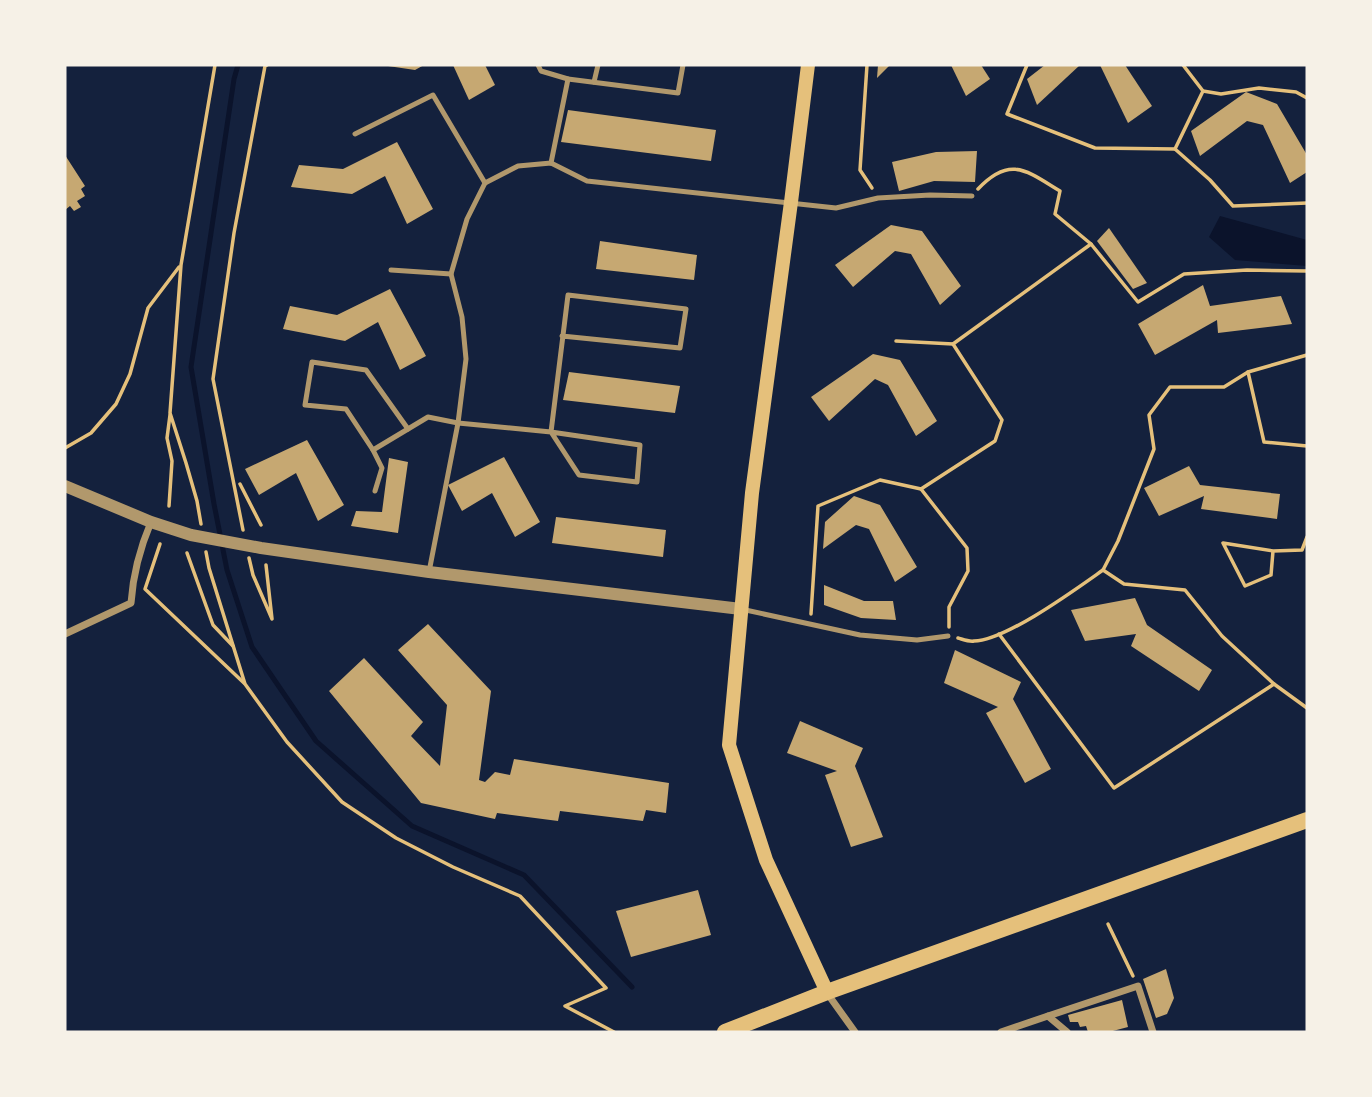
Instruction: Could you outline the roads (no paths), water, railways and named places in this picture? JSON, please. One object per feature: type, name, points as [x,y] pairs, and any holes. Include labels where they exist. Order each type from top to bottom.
[{"type":"main road","points":[[808,65],[752,493],[729,746],[766,860],[827,992]]},
{"type":"main road","points":[[725,1032],[827,992],[1307,820]]},
{"type":"street","points":[[65,486],[150,522],[196,531],[254,550],[741,609]]},
{"type":"street","points":[[65,634],[131,603],[133,578],[150,522]]},
{"type":"street","points":[[1001,1032],[1138,986],[1153,1032]]},
{"type":"street","points":[[827,992],[855,1032]]},
{"type":"street","points":[[1048,1016],[1067,1032]]},
{"type":"lane","points":[[538,65],[541,71],[568,79],[678,93],[682,65]]},
{"type":"lane","points":[[594,82],[598,65]]},
{"type":"lane","points":[[551,163],[568,79]]},
{"type":"lane","points":[[355,134],[433,96],[485,183]]},
{"type":"lane","points":[[429,572],[458,423],[466,359],[462,317],[451,274],[467,219],[485,183],[518,166],[551,163],[587,181],[836,208],[878,198],[972,196]]},
{"type":"lane","points":[[391,270],[451,274]]},
{"type":"lane","points":[[373,450],[428,417],[458,423],[551,432],[640,445],[637,482],[579,475],[551,432],[562,336],[568,295],[686,309],[680,348],[562,336]]},
{"type":"lane","points":[[375,491],[382,468],[346,410],[305,405],[312,362],[366,370],[408,429]]},
{"type":"lane","points":[[741,609],[860,635],[917,640],[948,636]]},
{"type":"water","points":[[1220,216],[1307,240],[1307,266],[1235,260],[1209,237]]},
{"type":"waterway","points":[[238,65],[191,367],[227,570],[252,647],[316,741],[412,826],[524,875],[632,987]]}]
